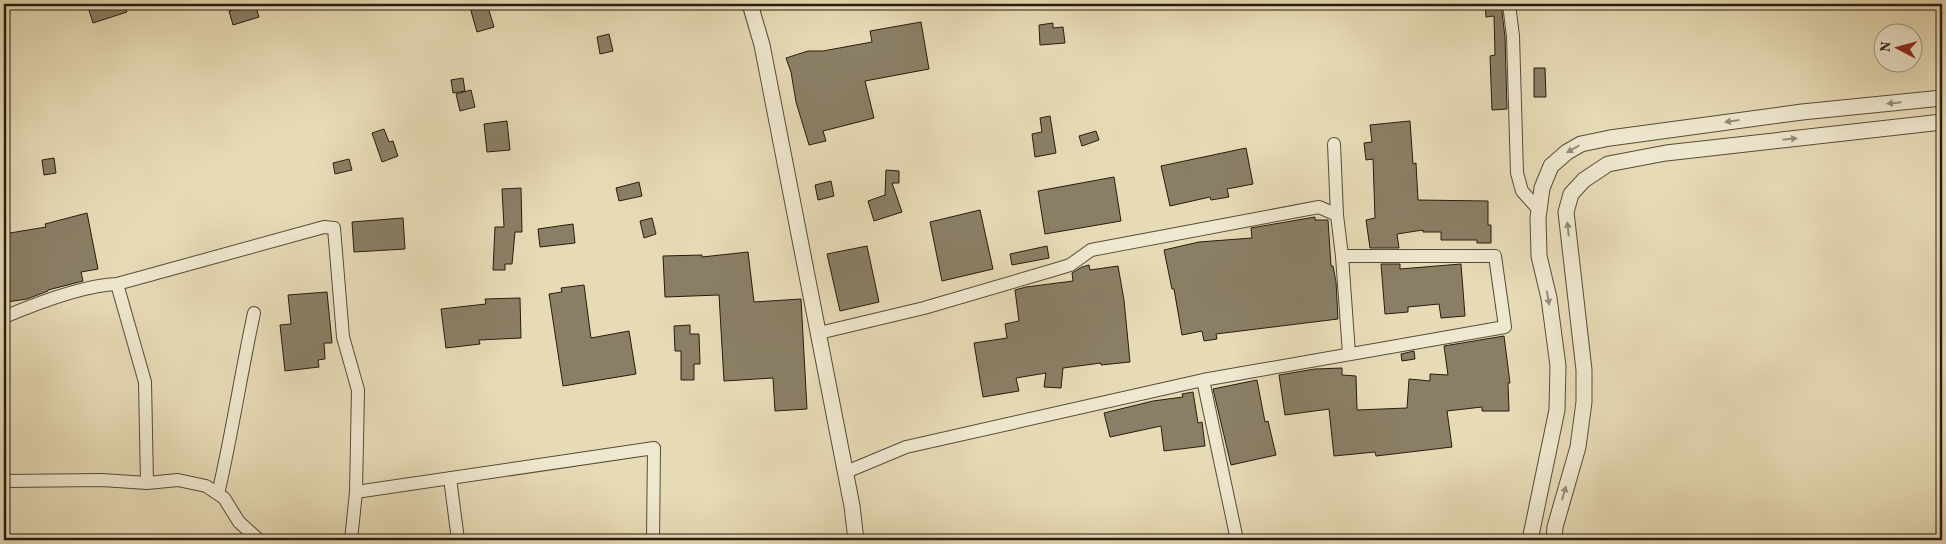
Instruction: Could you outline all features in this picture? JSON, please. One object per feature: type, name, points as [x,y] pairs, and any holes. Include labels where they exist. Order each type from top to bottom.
[{"type":"street","points":[[750,4],[764,55],[846,472],[856,540]]},
{"type":"street","points":[[1509,4],[1514,54],[1516,173],[1522,191],[1539,210]]},
{"type":"street","points":[[1530,540],[1548,457],[1557,401],[1558,366],[1549,298],[1539,256],[1539,210],[1542,188],[1551,166],[1567,152],[1581,144],[1610,138],[1802,112],[1942,98]]},
{"type":"street","points":[[1554,540],[1555,527],[1578,447],[1584,402],[1584,370],[1566,212],[1571,194],[1584,180],[1608,164],[1666,153],[1942,122]]},
{"type":"street","points":[[1334,144],[1337,215],[1349,354]]},
{"type":"street","points":[[819,334],[924,308],[1070,265],[1091,250],[1319,207],[1337,215]]},
{"type":"street","points":[[4,316],[34,304],[106,284],[118,284],[324,227],[334,228],[343,338],[358,390],[356,492],[351,540]]},
{"type":"street","points":[[846,472],[906,447],[1202,380],[1505,327],[1495,256],[1342,256]]},
{"type":"street","points":[[118,284],[145,382],[147,483]]},
{"type":"street","points":[[218,494],[254,313]]},
{"type":"street","points":[[1202,380],[1237,540]]},
{"type":"street","points":[[356,492],[654,448],[653,540]]},
{"type":"street","points":[[450,478],[458,540]]},
{"type":"street","points":[[4,481],[102,480],[147,483],[178,480],[206,486],[224,498],[239,522],[260,540]]},
{"type":"building","points":[[87,4],[124,4],[127,12],[93,23]]},
{"type":"building","points":[[255,4],[259,17],[233,25],[229,11]]},
{"type":"building","points":[[469,4],[487,4],[494,27],[477,32]]},
{"type":"building","points":[[1485,4],[1501,4],[1505,37],[1507,109],[1492,110],[1490,56],[1495,55],[1494,16],[1486,17]]},
{"type":"building","points":[[921,22],[929,69],[865,81],[874,118],[823,131],[826,141],[809,145],[796,102],[791,72],[786,58],[808,51],[823,51],[872,42],[870,31]]},
{"type":"building","points":[[1053,23],[1053,28],[1063,27],[1065,43],[1040,45],[1039,25]]},
{"type":"building","points":[[609,34],[613,51],[600,54],[597,37]]},
{"type":"building","points":[[1534,68],[1545,68],[1546,97],[1534,97]]},
{"type":"building","points":[[463,78],[465,91],[453,93],[451,80]]},
{"type":"building","points":[[471,90],[475,107],[460,111],[456,94]]},
{"type":"building","points":[[1050,116],[1056,153],[1035,157],[1032,134],[1042,132],[1040,118]]},
{"type":"building","points":[[507,121],[510,150],[487,152],[484,124]]},
{"type":"building","points":[[1410,121],[1413,164],[1416,163],[1418,200],[1488,201],[1488,225],[1491,225],[1491,243],[1477,243],[1477,240],[1441,240],[1441,232],[1423,232],[1423,230],[1397,234],[1399,248],[1370,248],[1366,220],[1375,218],[1373,159],[1366,160],[1364,143],[1372,142],[1370,125]]},
{"type":"building","points":[[384,129],[389,142],[393,141],[398,156],[382,162],[372,133]]},
{"type":"building","points":[[1096,131],[1099,140],[1082,146],[1079,136]]},
{"type":"building","points":[[1246,148],[1253,184],[1227,189],[1229,197],[1211,200],[1210,197],[1170,206],[1161,166]]},
{"type":"building","points":[[54,158],[56,173],[44,175],[42,160]]},
{"type":"building","points":[[349,159],[352,170],[335,174],[333,163]]},
{"type":"building","points":[[886,170],[899,171],[899,183],[892,183],[902,212],[874,221],[868,201],[885,195]]},
{"type":"building","points":[[1114,177],[1121,221],[1045,234],[1038,191]]},
{"type":"building","points":[[831,181],[834,196],[818,200],[815,185]]},
{"type":"building","points":[[639,182],[642,196],[619,201],[616,188]]},
{"type":"building","points":[[521,188],[522,232],[515,232],[512,264],[505,264],[505,270],[493,270],[495,227],[504,227],[502,189]]},
{"type":"building","points":[[980,210],[993,269],[942,281],[930,222]]},
{"type":"building","points":[[87,213],[98,269],[81,272],[83,281],[48,290],[27,299],[7,302],[4,275],[4,234],[46,227],[45,224]]},
{"type":"building","points":[[1315,217],[1315,220],[1328,220],[1331,266],[1333,266],[1336,282],[1338,319],[1216,334],[1217,339],[1204,341],[1202,331],[1182,335],[1174,289],[1172,289],[1164,250],[1199,242],[1252,238],[1251,228]]},
{"type":"building","points":[[403,218],[405,249],[354,252],[352,222]]},
{"type":"building","points":[[652,218],[656,234],[644,238],[640,221]]},
{"type":"building","points":[[573,224],[575,243],[540,247],[538,229]]},
{"type":"building","points":[[867,246],[879,302],[840,311],[827,254]]},
{"type":"building","points":[[1047,246],[1049,258],[1012,265],[1010,254]]},
{"type":"building","points":[[748,252],[754,302],[801,299],[807,409],[775,411],[773,378],[724,381],[719,295],[665,297],[663,256],[702,255],[702,257]]},
{"type":"building","points":[[1381,264],[1400,264],[1400,269],[1461,264],[1465,316],[1441,318],[1439,304],[1408,307],[1408,312],[1385,314]]},
{"type":"building","points":[[1089,265],[1090,270],[1118,266],[1124,300],[1130,362],[1101,365],[1101,363],[1063,368],[1061,388],[1044,387],[1046,373],[1016,378],[1019,391],[983,397],[974,343],[1007,338],[1005,324],[1019,321],[1015,290],[1073,281],[1072,273]]},
{"type":"building","points":[[584,285],[591,338],[629,331],[636,374],[563,386],[549,294],[562,292],[561,288]]},
{"type":"building","points":[[327,292],[332,343],[324,343],[325,359],[318,360],[319,367],[285,371],[280,325],[291,324],[288,295]]},
{"type":"building","points":[[520,298],[521,338],[479,340],[480,344],[446,348],[441,309],[486,304],[485,299]]},
{"type":"building","points":[[690,325],[690,334],[699,334],[700,364],[694,364],[694,380],[681,380],[681,351],[675,351],[674,326]]},
{"type":"building","points":[[1504,336],[1510,383],[1508,383],[1509,411],[1482,411],[1482,407],[1447,411],[1452,447],[1376,456],[1375,452],[1334,456],[1329,409],[1285,415],[1279,375],[1315,369],[1342,368],[1342,375],[1356,376],[1357,410],[1407,408],[1409,379],[1430,381],[1430,374],[1448,375],[1444,346]]},
{"type":"building","points":[[1414,351],[1415,359],[1402,361],[1401,354]]},
{"type":"building","points":[[1257,380],[1265,422],[1268,421],[1276,455],[1231,465],[1213,389]]},
{"type":"building","points":[[1193,392],[1198,423],[1202,422],[1205,446],[1164,451],[1161,426],[1110,437],[1104,413],[1153,401],[1183,397],[1182,394]]}]
